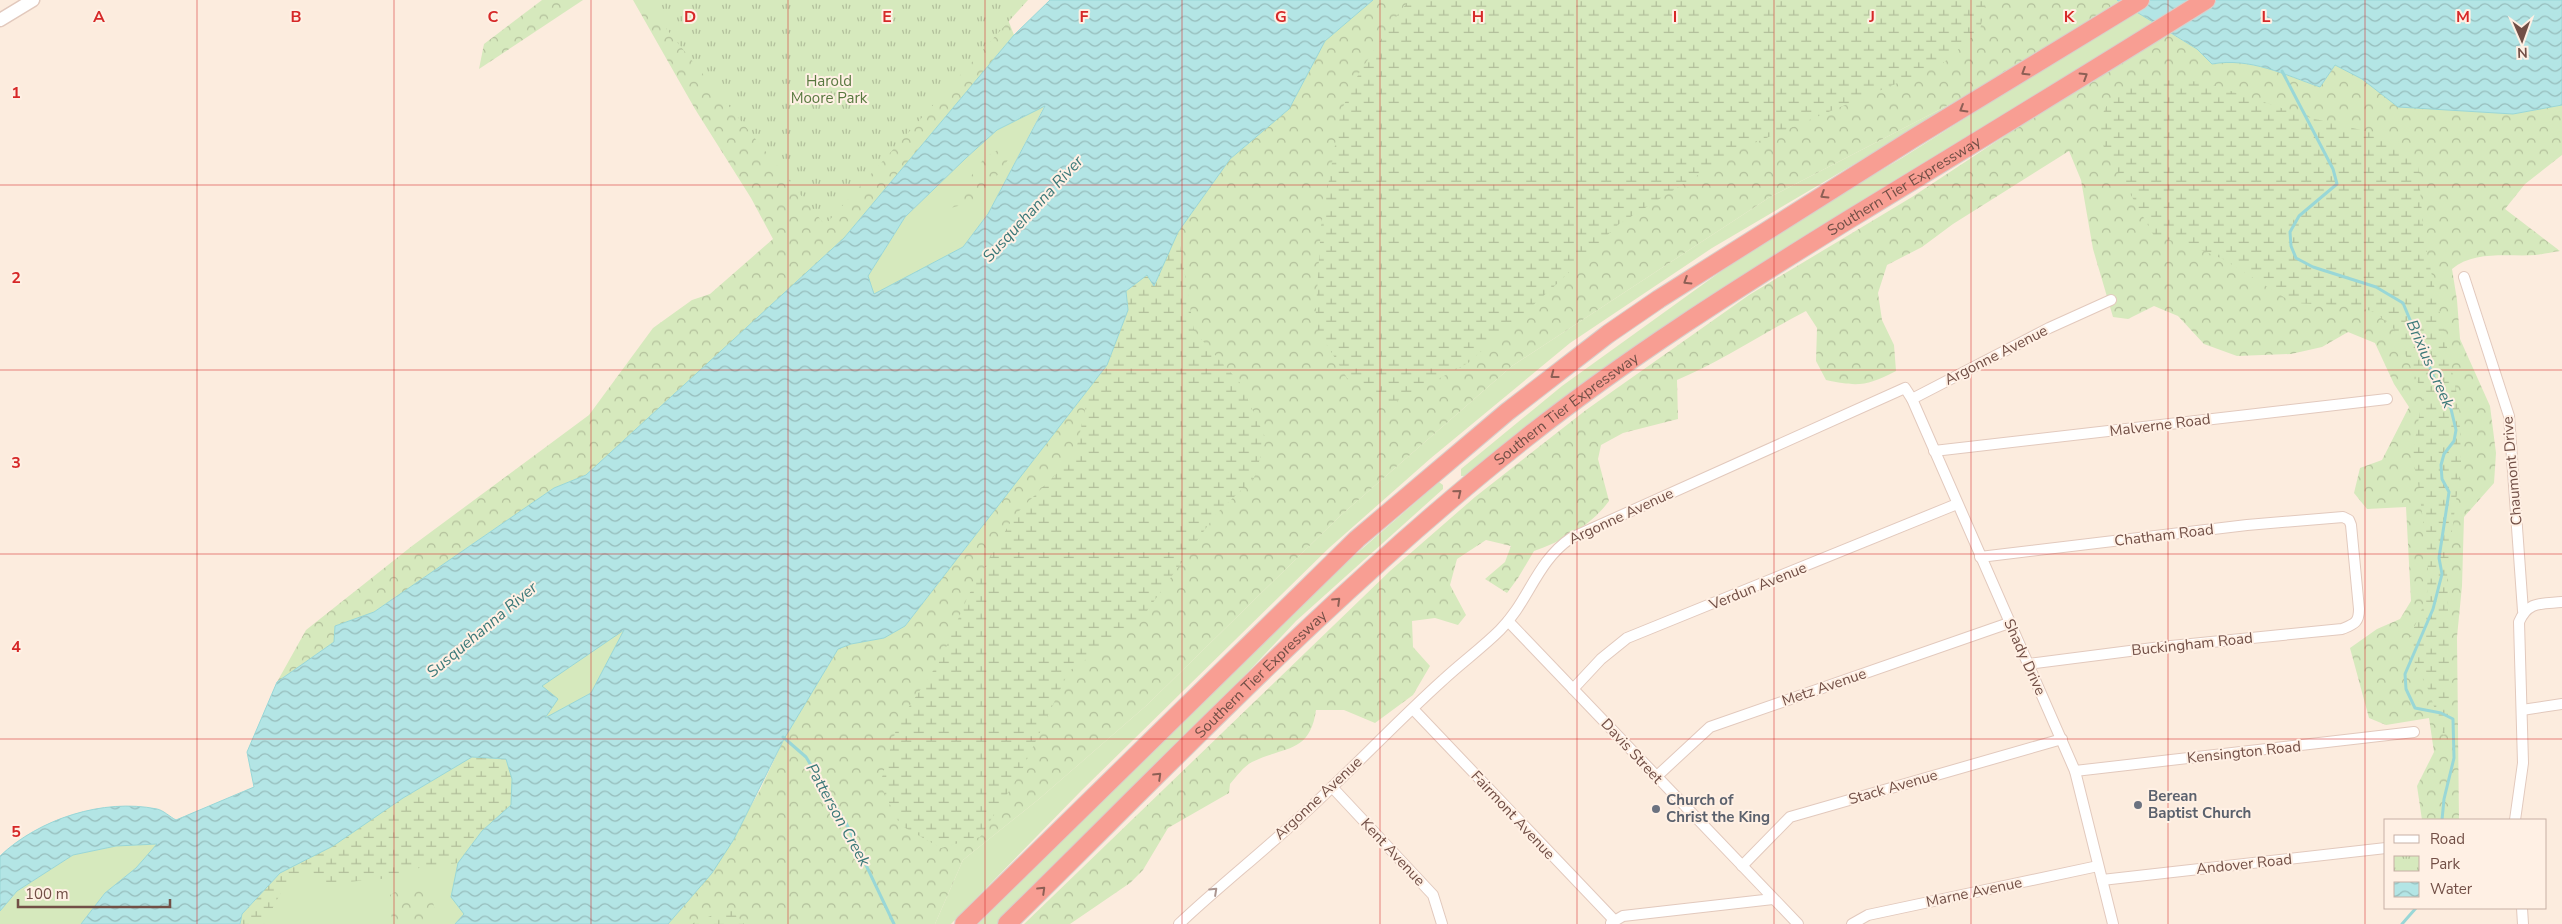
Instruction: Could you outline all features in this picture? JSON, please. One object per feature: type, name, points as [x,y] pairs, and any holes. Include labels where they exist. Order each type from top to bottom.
[{"type":"highway","name":"Southern Tier Expressway","points":[[964,924],[1357,539],[1472,439],[1608,334],[1659,299],[1914,138],[2140,0]]},
{"type":"highway","name":"Southern Tier Expressway","points":[[1007,924],[1349,589],[1434,514],[1527,437],[1657,341],[1767,270],[2206,0]]},
{"type":"street","points":[[0,20],[19,4],[33,0]]},
{"type":"street","name":"Chaumont Drive","points":[[2464,277],[2509,416],[2523,611],[2519,622],[2523,763],[2515,819]]},
{"type":"street","name":"Argonne Avenue","points":[[1179,924],[1332,787],[1412,709],[1508,620],[1544,562],[1556,548],[1571,538],[1898,390],[1905,388],[1912,399],[2048,328],[2112,300]]},
{"type":"street","name":"Shady Drive","points":[[1912,399],[2075,771],[2113,924]]},
{"type":"street","name":"Malverne Road","points":[[1934,450],[2387,399]]},
{"type":"street","name":"Verdun Avenue","points":[[1573,689],[1601,659],[1627,638],[1957,504]]},
{"type":"street","name":"Chatham Road","points":[[1980,557],[2247,525],[2343,517],[2349,520],[2359,610],[2359,619],[2356,624]]},
{"type":"street","points":[[2523,611],[2532,605],[2562,602]]},
{"type":"street","name":"Davis Street","points":[[1508,620],[1798,924]]},
{"type":"street","name":"Metz Avenue","points":[[1656,777],[1710,726],[2009,623]]},
{"type":"street","name":"Buckingham Road","points":[[2028,664],[2161,647],[2342,629],[2356,624]]},
{"type":"street","points":[[2522,710],[2562,704]]},
{"type":"street","name":"Fairmont Avenue","points":[[1412,709],[1612,922]]},
{"type":"street","name":"Kensington Road","points":[[2075,771],[2414,732]]},
{"type":"street","name":"Stack Avenue","points":[[1742,866],[1790,817],[2062,738]]},
{"type":"street","name":"Kent Avenue","points":[[1332,787],[1433,895],[1442,924]]},
{"type":"street","name":"Andover Road","points":[[2102,880],[2384,848]]},
{"type":"street","name":"Marne Avenue","points":[[1852,924],[1868,915],[2098,866]]},
{"type":"street","points":[[1612,922],[1623,916],[1774,899]]},
{"type":"street","points":[[2522,909],[2524,924]]},
{"type":"green space","points":[[542,0],[583,0],[479,69],[484,44]]},
{"type":"green space","points":[[633,0],[684,0],[1007,17],[1014,35],[844,238],[586,475],[554,488],[374,612],[335,626],[334,642],[277,682],[306,630],[412,546],[589,415],[653,328],[692,300],[710,294],[773,239],[751,198],[695,109]]},
{"type":"green space","name":"Harold Moore Park","points":[[643,0],[1028,0],[825,225]]},
{"type":"green space","points":[[1373,0],[2117,0],[2124,4],[1997,80],[1770,197],[1512,366],[1340,516],[1147,705],[1039,799],[963,860],[935,924],[668,924],[712,873],[760,790],[784,739],[838,649],[851,644],[884,638],[905,626],[1107,365],[1178,232],[1230,159],[1289,109],[1325,41]]},
{"type":"green space","points":[[1410,0],[1986,0],[1980,30],[1941,65],[1740,149],[1619,224],[1559,282],[1468,363],[1390,405],[1347,378],[1315,325],[1321,226],[1341,111],[1359,73],[1400,11]]},
{"type":"green space","points":[[2135,11],[2158,25],[2036,97],[1467,476],[1461,476],[1461,469],[1562,386],[1770,236],[1902,158]]},
{"type":"green space","points":[[2165,30],[2197,49],[2212,64],[2226,62],[2254,65],[2320,87],[2335,65],[2362,79],[2398,107],[2513,114],[2562,105],[2562,155],[2525,184],[2505,209],[2560,251],[2536,255],[2481,257],[2461,263],[2452,269],[2460,339],[2490,406],[2496,453],[2494,483],[2464,517],[2462,586],[2457,637],[2459,819],[2422,819],[2417,786],[2434,752],[2429,718],[2386,725],[2369,718],[2350,648],[2377,629],[2400,619],[2411,601],[2406,507],[2367,509],[2354,493],[2360,468],[2382,460],[2409,407],[2394,384],[2375,343],[2348,332],[2322,347],[2291,354],[2237,356],[2204,344],[2178,316],[2154,306],[2128,319],[2113,317],[2093,249],[2081,180],[2069,151],[1953,224],[1922,247],[1887,265],[1878,293],[1882,320],[1894,345],[1896,371],[1877,380],[1862,384],[1846,384],[1826,380],[1816,361],[1817,328],[1806,311],[1677,380],[1678,419],[1623,433],[1601,445],[1598,459],[1609,501],[1594,518],[1575,532],[1534,551],[1507,593],[1485,579],[1505,562],[1511,546],[1486,540],[1457,559],[1450,585],[1466,615],[1458,625],[1435,618],[1412,621],[1413,647],[1430,666],[1413,695],[1375,723],[1344,710],[1316,710],[1313,724],[1302,742],[1249,764],[1230,784],[1229,793],[1168,828],[1143,870],[1130,883],[1070,924],[1024,924],[1390,571],[1475,497],[1586,410],[1749,295],[1912,197]]},
{"type":"green space","points":[[2142,79],[2204,82],[2311,118],[2386,136],[2418,165],[2424,238],[2459,404],[2461,463],[2447,569],[2450,689],[2444,736],[2428,689],[2415,664],[2410,637],[2427,597],[2428,558],[2418,482],[2412,457],[2423,394],[2394,329],[2375,312],[2352,306],[2293,303],[2223,259],[2186,244],[2154,236],[2100,140],[2100,127],[2105,108],[2116,95]]},
{"type":"green space","points":[[1997,80],[1712,248],[1570,343],[1431,458],[1329,548],[1082,790],[951,924],[935,924],[963,860],[1039,799],[1147,705],[1340,516],[1512,366],[1770,197]]},
{"type":"green space","points":[[1045,105],[988,214],[963,247],[874,295],[868,276],[905,217],[997,130]]},
{"type":"green space","points":[[1007,145],[1010,157],[980,200],[947,209],[985,157]]},
{"type":"green space","points":[[1178,232],[1194,331],[1240,383],[1266,439],[1254,478],[1216,514],[1137,625],[1069,671],[1021,772],[980,837],[941,848],[900,825],[880,784],[898,723],[941,659],[968,596],[1014,516],[1075,455],[1090,387],[1107,365],[1128,310],[1126,291],[1147,275],[1155,286]]},
{"type":"green space","points":[[1439,482],[1443,485],[1443,489],[1296,621],[1200,723],[999,924],[978,924],[1325,581]]},
{"type":"green space","points":[[625,629],[591,693],[544,719],[541,686]]},
{"type":"green space","points":[[472,757],[464,914],[455,924],[240,924],[280,873]]},
{"type":"green space","points":[[472,757],[506,759],[513,779],[511,806],[482,831],[458,863],[419,868],[381,879],[325,884],[305,874],[289,878],[264,924],[240,924],[242,914],[280,873],[333,846],[403,798]]},
{"type":"green space","points":[[158,844],[136,868],[105,893],[81,924],[0,924],[0,911],[17,891],[73,855],[116,846]]},
{"type":"green space","points":[[406,886],[431,893],[435,911],[433,924],[392,924],[390,895]]},
{"type":"green space","points":[[730,908],[744,924],[691,924]]},
{"type":"water","name":"Susquehanna River","points":[[1050,0],[1373,0],[1325,41],[1289,109],[1230,159],[1178,232],[1154,286],[1147,275],[1126,291],[1128,310],[1107,365],[905,626],[884,638],[851,644],[838,649],[784,739],[734,839],[712,873],[668,924],[455,924],[464,914],[451,897],[458,863],[482,831],[511,805],[512,779],[506,759],[472,757],[403,798],[333,846],[280,873],[242,914],[240,924],[81,924],[105,893],[136,868],[157,844],[116,846],[73,855],[17,891],[0,911],[0,856],[33,831],[73,814],[115,806],[157,809],[176,820],[254,787],[247,752],[277,682],[334,642],[335,626],[374,612],[554,488],[586,475],[844,238],[1014,35]],"holes":[[[1045,106],[988,214],[963,247],[874,294],[868,276],[905,217],[997,130]],[[624,630],[591,693],[545,718],[558,699],[542,686]]]},
{"type":"water","points":[[2117,0],[2562,0],[2562,105],[2513,114],[2398,107],[2362,79],[2335,65],[2320,87],[2254,65],[2226,62],[2212,64],[2197,49]]},
{"type":"waterway","name":"Brixius Creek","points":[[2282,71],[2333,169],[2337,184],[2299,216],[2290,232],[2291,246],[2296,258],[2313,267],[2376,287],[2403,303],[2438,387],[2451,409],[2456,430],[2454,441],[2444,454],[2441,465],[2442,479],[2449,492],[2439,558],[2442,574],[2433,609],[2405,674],[2406,689],[2415,708],[2441,713],[2453,719],[2454,758],[2444,799],[2442,819]]},
{"type":"waterway","name":"Patterson Creek","points":[[783,737],[806,757],[846,823],[894,924]]},
{"type":"waterway","name":"Brixius Creek","points":[[2402,924],[2415,909]]},
{"type":"place","name":"Berean Baptist Church","points":[[2138,805]]},
{"type":"place","name":"Church of Christ the King","points":[[1656,809]]}]
